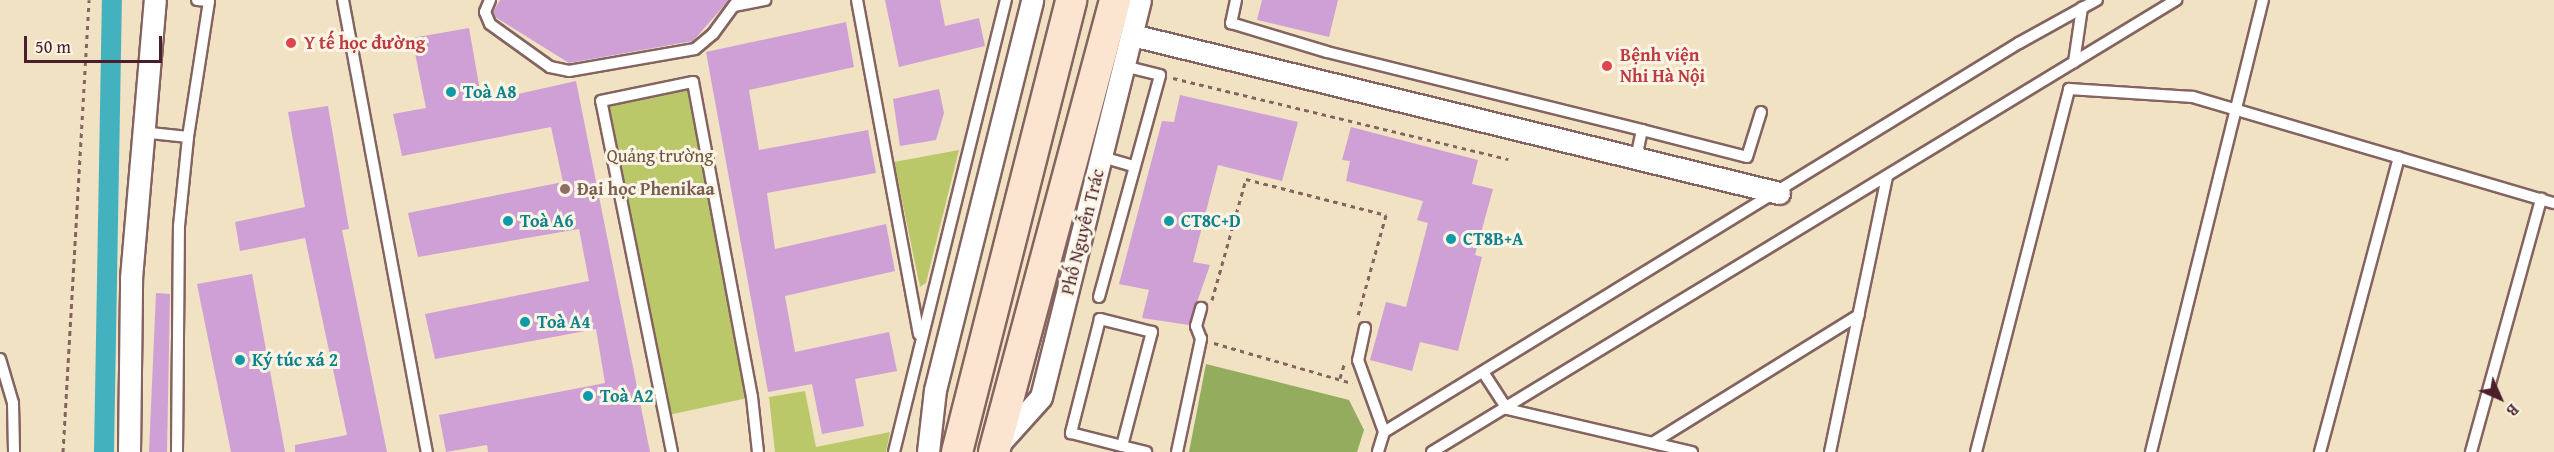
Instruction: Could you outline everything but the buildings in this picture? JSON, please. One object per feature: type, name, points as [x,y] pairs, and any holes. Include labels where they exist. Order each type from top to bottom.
[{"type":"main road","points":[[957,452],[1071,0]]},
{"type":"main road","name":"Phố Nguyễn Trác","points":[[995,450],[1115,0]]},
{"type":"street","points":[[129,452],[131,278],[141,132],[155,0]]},
{"type":"street","points":[[928,452],[935,390],[1032,0]]},
{"type":"street","name":"Phố Nguyễn Trác","points":[[995,450],[1041,397],[1140,0]]},
{"type":"street","points":[[1132,35],[1779,193]]},
{"type":"lane","points":[[177,452],[177,270],[188,137],[209,1],[198,0]]},
{"type":"lane","points":[[343,0],[427,452]]},
{"type":"lane","points":[[490,0],[486,16],[493,27],[550,67],[569,71],[695,49],[714,34],[736,3],[765,0]]},
{"type":"lane","points":[[857,0],[920,341]]},
{"type":"lane","points":[[894,452],[1006,0]]},
{"type":"lane","points":[[1236,0],[1231,23],[1327,52],[1747,157],[1761,112]]},
{"type":"lane","points":[[1384,432],[1779,193],[2019,43],[2097,0]]},
{"type":"lane","points":[[1432,452],[1507,409],[2176,0]]},
{"type":"lane","points":[[2151,452],[2263,0]]},
{"type":"lane","points":[[2074,62],[2082,8]]},
{"type":"lane","points":[[1099,297],[1133,166],[1160,75],[1124,66]]},
{"type":"lane","points":[[672,452],[601,101],[693,82],[752,397],[758,452]]},
{"type":"lane","points":[[1976,452],[2069,89],[2193,97],[2554,203]]},
{"type":"lane","points":[[1636,158],[1642,130]]},
{"type":"lane","points":[[141,132],[188,137]]},
{"type":"lane","points":[[1102,157],[1133,166]]},
{"type":"lane","points":[[2320,452],[2399,158]]},
{"type":"lane","points":[[1830,452],[1887,177]]},
{"type":"lane","points":[[2471,452],[2541,199]]},
{"type":"lane","points":[[1177,452],[1201,339],[1197,326],[1201,308]]},
{"type":"lane","points":[[1654,442],[1859,315]]},
{"type":"lane","points":[[1122,446],[1152,332],[1100,319],[1071,433],[1122,446],[1146,452]]},
{"type":"lane","points":[[1360,326],[1358,360],[1384,432],[1378,452]]},
{"type":"lane","points":[[0,359],[13,403],[14,452]]},
{"type":"lane","points":[[1483,372],[1507,409],[1692,452]]},
{"type":"path","points":[[63,452],[89,0]]},
{"type":"path","points":[[1160,75],[1508,159]]},
{"type":"path","points":[[1360,326],[1386,215],[1246,178],[1201,339],[1368,388]]},
{"type":"path","points":[[1340,378],[1346,357]]},
{"type":"green space","name":"Quảng trường","points":[[693,82],[752,397],[664,416],[601,101]]},
{"type":"green space","points":[[959,150],[926,283],[920,287],[894,162]]},
{"type":"green space","points":[[1206,364],[1349,400],[1364,430],[1357,452],[1189,452]]},
{"type":"green space","points":[[805,391],[816,447],[890,432],[886,452],[775,452],[769,397]]},
{"type":"waterway","points":[[104,452],[112,0]]},
{"type":"place","name":"Y tế học đường","points":[[291,43]]},
{"type":"place","name":"Bệnh viện Nhi Hà Nội","points":[[1607,66]]},
{"type":"place","name":"Toà A8","points":[[451,92]]},
{"type":"place","name":"Đại học Phenikaa","points":[[565,189]]},
{"type":"place","name":"Toà A6","points":[[508,221]]},
{"type":"place","name":"CT8C+D","points":[[1169,221]]},
{"type":"place","name":"CT8B+A","points":[[1451,239]]},
{"type":"place","name":"Toà A4","points":[[525,322]]},
{"type":"place","name":"Ký túc xá 2","points":[[240,360]]},
{"type":"place","name":"Toà A2","points":[[588,396]]}]
